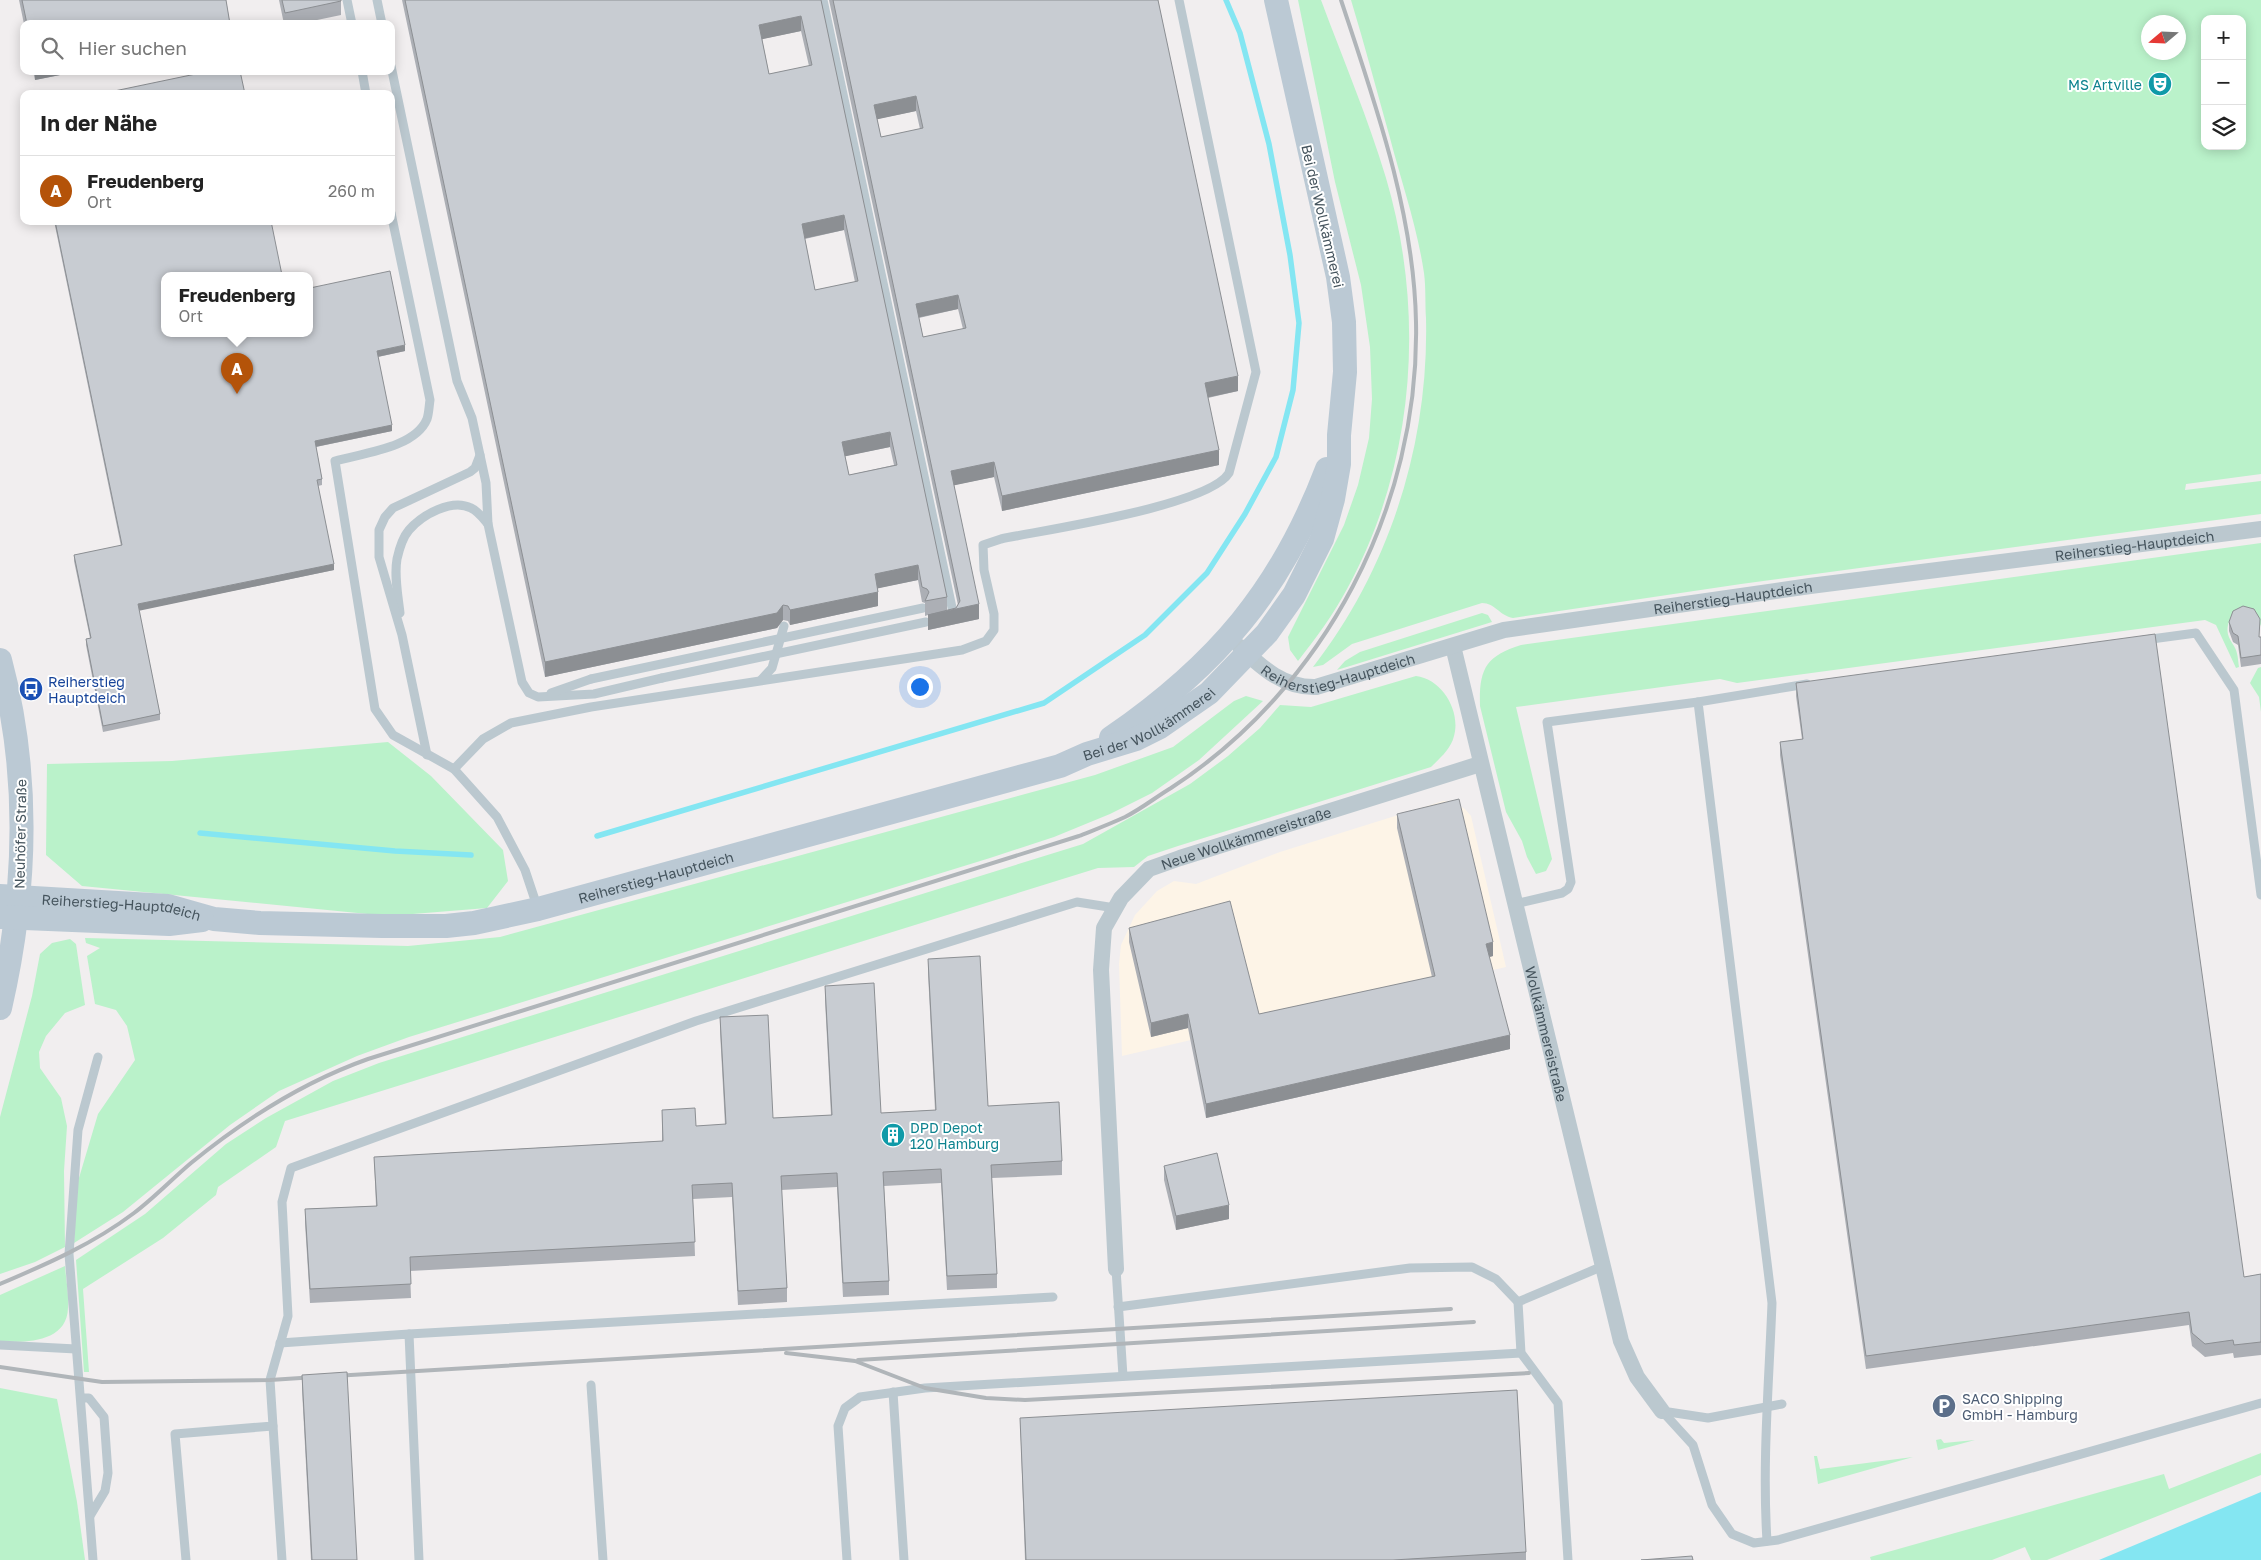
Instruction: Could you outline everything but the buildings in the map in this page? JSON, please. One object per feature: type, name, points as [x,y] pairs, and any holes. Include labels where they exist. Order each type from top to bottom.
[{"type":"main road","name":"Bei der Wollkämmerei","points":[[1087,754],[1136,739],[1160,727],[1209,693],[1248,655],[1267,633],[1294,595],[1322,538],[1333,499],[1338,473],[1339,435],[1346,372],[1346,341],[1342,307],[1276,0]]},
{"type":"main road","name":"Bei der Wollkämmerei","points":[[1087,754],[1159,704],[1205,664],[1258,603],[1293,547],[1314,506],[1339,435]]},
{"type":"main road","name":"Neuhöfer Straße","points":[[0,660],[15,722],[20,756],[21,829],[9,907],[0,1008]]},
{"type":"main road","name":"Reiherstieg-Hauptdeich","points":[[9,907],[168,906],[214,919],[260,923],[446,926],[474,923],[538,909],[1034,775],[1087,754]]},
{"type":"street","name":"Reiherstieg-Hauptdeich","points":[[1229,637],[1274,675],[1294,686],[1316,687],[1504,630],[1810,586],[2261,529]]},
{"type":"street","name":"Wollkämmereistraße","points":[[1453,646],[1621,1341],[1637,1377],[1662,1411]]},
{"type":"street","name":"Neue Wollkämmereistraße","points":[[1116,1269],[1101,970],[1104,928],[1121,898],[1150,869],[1200,850],[1480,764]]},
{"type":"lane","points":[[347,0],[351,20]]},
{"type":"lane","points":[[377,0],[381,20]]},
{"type":"lane","points":[[393,75],[458,381],[472,418],[480,454],[486,483],[488,524],[520,673],[529,692],[538,697],[594,694],[954,616],[823,0]]},
{"type":"lane","points":[[454,769],[483,739],[511,723],[591,707],[980,645],[991,637],[995,622],[984,570],[983,545],[1001,539],[1154,509],[1212,488],[1227,477],[1255,382],[1256,372],[1178,0]]},
{"type":"lane","points":[[363,75],[365,90]]},
{"type":"lane","points":[[394,225],[430,400],[427,419],[417,432],[405,442],[335,461],[375,709],[393,735],[454,769],[497,817],[525,870],[538,909]]},
{"type":"lane","points":[[427,755],[402,635],[380,557],[378,530],[385,517],[393,508],[470,472],[477,464],[480,454]]},
{"type":"lane","points":[[402,635],[396,576],[397,558],[408,531],[431,514],[447,507],[461,504],[477,512],[488,524]]},
{"type":"lane","points":[[538,697],[591,679],[923,608]]},
{"type":"lane","points":[[756,682],[763,679],[772,668],[784,626]]},
{"type":"lane","points":[[2137,641],[2196,633],[2234,690],[2261,895]]},
{"type":"lane","points":[[1515,904],[1562,893],[1568,889],[1572,882],[1547,722],[1698,702],[1820,682]]},
{"type":"lane","points":[[1698,702],[1772,1304],[1764,1454],[1767,1541]]},
{"type":"lane","points":[[282,1560],[270,1380],[288,1316],[282,1202],[291,1168],[705,1018],[1077,902],[1116,908]]},
{"type":"lane","points":[[93,1560],[70,1269],[72,1206],[78,1130],[98,1057]]},
{"type":"lane","points":[[1518,1302],[1603,1266]]},
{"type":"lane","points":[[1118,1307],[1410,1268],[1472,1267],[1496,1279],[1518,1302],[1521,1353],[1558,1403],[1568,1560]]},
{"type":"lane","points":[[1116,1269],[1123,1376]]},
{"type":"lane","points":[[280,1344],[409,1334],[1054,1297]]},
{"type":"lane","points":[[409,1334],[419,1560]]},
{"type":"lane","points":[[0,1345],[76,1349]]},
{"type":"lane","points":[[847,1560],[838,1426],[845,1408],[860,1397],[925,1388],[1521,1353]]},
{"type":"lane","points":[[590,1385],[603,1560]]},
{"type":"lane","points":[[893,1392],[904,1560]]},
{"type":"lane","points":[[81,1398],[89,1398],[104,1417],[108,1453],[108,1473],[105,1491],[90,1516]]},
{"type":"lane","points":[[1662,1411],[1693,1445],[1712,1505],[1732,1534],[1754,1543],[1802,1533],[2261,1403]]},
{"type":"lane","points":[[1662,1411],[1708,1418],[1782,1404]]},
{"type":"lane","points":[[186,1560],[174,1434],[273,1426]]},
{"type":"shaded area","points":[[1443,801],[1453,802],[1465,809],[1471,816],[1506,967],[1122,1056],[1119,964],[1121,945],[1135,915],[1157,891],[1174,881],[1196,884],[1280,852]]},
{"type":"green space","points":[[1298,0],[1321,0],[1379,156],[1399,229],[1406,282],[1409,335],[1407,388],[1400,440],[1387,491],[1370,541],[1336,608],[1298,661],[1290,650],[1288,637],[1344,525],[1358,485],[1369,438],[1372,399],[1370,347],[1361,285],[1335,182]]},
{"type":"green space","points":[[1351,0],[2261,0],[2261,474],[2186,484],[2185,490],[2261,481],[2261,514],[1741,584],[1513,618],[1508,617],[1490,605],[1482,603],[1352,644],[1323,665],[1313,667],[1340,629],[1364,588],[1400,502],[1412,457],[1425,365],[1426,318],[1424,273],[1409,205]]},
{"type":"green space","points":[[2261,543],[2261,626],[2259,622],[2230,619],[2227,630],[2236,651],[2239,667],[2236,668],[2216,625],[2205,620],[1737,683],[1720,679],[1516,707],[1552,859],[1546,871],[1536,874],[1527,857],[1522,841],[1506,812],[1480,706],[1480,693],[1483,674],[1487,666],[1499,654],[1509,649],[1521,645]]},
{"type":"green space","points":[[1482,613],[1488,615],[1492,622],[1337,670],[1345,661],[1360,652]]},
{"type":"green space","points":[[2261,667],[2261,712],[2259,697],[2250,683],[2258,668]]},
{"type":"green space","points":[[1416,676],[1434,683],[1441,690],[1452,707],[1455,716],[1453,741],[1445,753],[1431,767],[1148,856],[1134,867],[1098,868],[285,1121],[276,1147],[218,1187],[216,1195],[163,1238],[83,1289],[89,1372],[84,1372],[76,1260],[145,1214],[226,1144],[266,1118],[333,1081],[379,1063],[1083,844],[1190,784],[1228,756],[1260,728],[1280,705],[1311,707]]},
{"type":"green space","points":[[1246,696],[1263,701],[1199,760],[1152,793],[1110,814],[1054,837],[409,1037],[357,1056],[279,1091],[230,1125],[123,1212],[74,1243],[76,1188],[98,1114],[135,1060],[127,1026],[116,1010],[95,1004],[87,956],[100,948],[86,943],[85,938],[408,946],[500,937],[1095,775],[1173,747],[1234,701]]},
{"type":"green space","points":[[388,742],[431,776],[503,850],[508,881],[487,908],[388,916],[82,886],[46,855],[47,764],[172,761]]},
{"type":"green space","points":[[70,939],[76,944],[85,1005],[65,1013],[46,1036],[39,1052],[40,1068],[61,1098],[67,1126],[64,1171],[65,1247],[35,1262],[0,1274],[0,1117],[32,996],[40,954],[52,943]]},
{"type":"green space","points":[[65,1266],[68,1308],[66,1320],[60,1328],[52,1334],[32,1341],[0,1341],[0,1295]]},
{"type":"green space","points":[[0,1388],[57,1399],[77,1502],[85,1560],[0,1560]]},
{"type":"green space","points":[[1941,1439],[1944,1443],[1975,1440],[1938,1450],[1936,1440]]},
{"type":"green space","points":[[2261,1453],[2261,1475],[2047,1560],[2031,1560],[2025,1547],[1992,1560],[1871,1560],[1870,1557],[2164,1474],[2169,1489]]},
{"type":"green space","points":[[1814,1456],[1817,1456],[1820,1469],[1913,1457],[1818,1484]]},
{"type":"water","points":[[2261,1492],[2261,1560],[2099,1560]]},
{"type":"waterway","points":[[597,836],[1044,703],[1145,635],[1207,573],[1245,514],[1276,457],[1293,390],[1299,323],[1290,255],[1269,144],[1240,33],[1226,0]]},
{"type":"waterway","points":[[200,833],[395,851],[471,855]]},
{"type":"railway","points":[[0,1284],[86,1244],[118,1224],[232,1131],[298,1090],[344,1068],[1079,836],[1119,820],[1137,810],[1171,788],[1226,747],[1275,699],[1317,645],[1353,586],[1381,524],[1401,458],[1413,391],[1416,322],[1414,281],[1408,240],[1400,199],[1379,118],[1341,0]]},
{"type":"railway","points":[[334,1376],[1451,1309]]},
{"type":"railway","points":[[858,1360],[1474,1322]]},
{"type":"railway","points":[[786,1353],[855,1361],[925,1388],[986,1398],[1025,1400],[1529,1373]]},
{"type":"railway","points":[[0,1367],[102,1382],[270,1380],[316,1377]]},
{"type":"place","name":"MS Artville","points":[[2160,84]]},
{"type":"place","name":"Freudenberg","points":[[237,394]]},
{"type":"place","name":"Reiherstieg Hauptdeich","points":[[31,689]]},
{"type":"place","name":"DPD Depot 120 Hamburg","points":[[893,1135]]},
{"type":"place","name":"SACO Shipping GmbH - Hamburg","points":[[1944,1406]]}]
